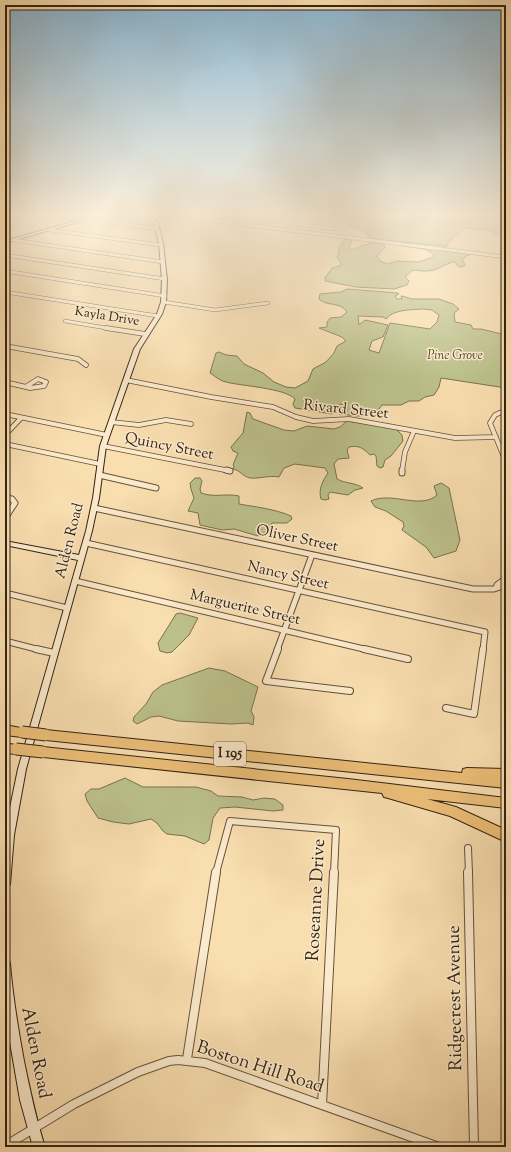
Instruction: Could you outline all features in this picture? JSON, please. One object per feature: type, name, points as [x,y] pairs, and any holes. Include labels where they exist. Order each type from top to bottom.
[{"type":"highway","name":"I 195","points":[[5,730],[506,782]]},
{"type":"highway","name":"I 195","points":[[11,749],[348,784],[506,803]]},
{"type":"highway","points":[[414,772],[506,774]]},
{"type":"highway","points":[[348,784],[434,805],[470,818],[506,836]]},
{"type":"main road","name":"Alden Road","points":[[5,884],[9,835],[17,790],[86,543],[94,508],[103,446],[137,349],[145,334],[158,316],[164,299],[165,279],[164,268]]},
{"type":"main road","points":[[5,543],[82,558]]},
{"type":"main road","name":"Alden Road","points":[[5,964],[8,998],[24,1089],[39,1147]]},
{"type":"street","points":[[90,268],[165,279]]},
{"type":"street","points":[[5,271],[164,299],[215,310],[268,303]]},
{"type":"street","points":[[5,292],[158,316]]},
{"type":"street","name":"Kayla Drive","points":[[65,321],[145,334]]},
{"type":"street","points":[[5,346],[78,359],[86,365]]},
{"type":"street","name":"Rivard Street","points":[[126,380],[272,407],[296,417],[313,421],[349,419],[459,438],[496,437]]},
{"type":"street","points":[[5,382],[27,386]]},
{"type":"street","points":[[506,410],[497,414],[491,421],[491,426],[506,462]]},
{"type":"street","points":[[5,414],[107,434]]},
{"type":"street","points":[[5,434],[21,418]]},
{"type":"street","points":[[111,422],[139,425],[166,420],[191,424]]},
{"type":"street","points":[[402,473],[405,452],[414,431]]},
{"type":"street","points":[[5,444],[100,464]]},
{"type":"street","name":"Quincy Street","points":[[103,446],[230,472]]},
{"type":"street","points":[[99,475],[156,488]]},
{"type":"street","points":[[5,498],[12,499],[15,502],[7,512],[5,518]]},
{"type":"street","name":"Oliver Street","points":[[94,508],[473,589],[486,590],[501,588],[506,585]]},
{"type":"street","name":"Nancy Street","points":[[86,543],[485,632],[474,714],[446,708]]},
{"type":"street","points":[[312,555],[266,682],[350,691]]},
{"type":"street","points":[[496,588],[506,578]]},
{"type":"street","name":"Marguerite Street","points":[[75,581],[408,659]]},
{"type":"street","points":[[5,593],[67,608]]},
{"type":"street","points":[[5,640],[54,654]]},
{"type":"street","name":"Roseanne Drive","points":[[187,1060],[218,862],[230,821],[336,830],[322,1105]]},
{"type":"street","name":"Ridgecrest Avenue","points":[[468,848],[474,1147]]},
{"type":"street","name":"Boston Hill Road","points":[[5,1146],[87,1097],[126,1077],[169,1061],[187,1060],[205,1063],[439,1147]]},
{"type":"green space","points":[[332,268],[440,268],[431,271],[413,270],[405,277],[409,281],[407,285],[394,289],[356,287],[325,281],[325,278]]},
{"type":"green space","name":"Pine Grove","points":[[347,289],[398,293],[399,294],[395,296],[397,299],[402,299],[402,296],[412,299],[439,299],[453,304],[459,309],[454,313],[455,322],[471,325],[473,329],[481,329],[506,335],[506,388],[441,378],[439,387],[434,395],[425,397],[419,401],[409,401],[401,405],[382,405],[375,415],[358,416],[339,414],[347,406],[344,404],[339,405],[336,411],[332,414],[295,408],[293,404],[295,399],[290,395],[273,390],[220,380],[210,373],[216,353],[219,352],[226,355],[237,356],[244,364],[263,373],[274,382],[286,387],[295,388],[308,381],[313,369],[326,362],[334,353],[337,346],[346,341],[342,337],[319,328],[327,327],[327,322],[330,318],[341,317],[347,312],[341,306],[326,303],[319,299],[320,294],[341,292]],"holes":[[[423,309],[432,310],[439,315],[437,322],[430,329],[390,323],[379,353],[369,350],[372,341],[383,337],[388,325],[365,320],[359,325],[358,316],[383,317],[386,319],[393,313],[403,311]]]},
{"type":"green space","points":[[247,412],[250,413],[253,419],[284,430],[294,431],[307,426],[334,429],[340,427],[347,421],[395,428],[402,435],[403,441],[391,456],[385,460],[383,467],[380,468],[377,466],[376,456],[374,454],[370,455],[358,447],[349,447],[347,450],[349,458],[338,459],[334,464],[337,479],[363,488],[355,490],[348,495],[330,492],[328,495],[329,499],[325,500],[321,499],[320,492],[328,473],[325,468],[295,464],[284,468],[279,477],[272,476],[253,478],[243,475],[233,469],[238,453],[233,451],[231,447],[243,433]]},
{"type":"green space","points":[[195,478],[200,478],[202,481],[200,489],[201,493],[211,495],[239,496],[239,504],[265,508],[291,516],[292,519],[287,523],[272,523],[266,532],[258,536],[234,529],[222,530],[200,525],[198,513],[188,511],[194,498],[190,483]]},
{"type":"green space","points":[[441,483],[449,488],[460,540],[456,551],[434,558],[426,547],[402,530],[404,526],[403,522],[386,511],[375,507],[371,501],[379,498],[388,498],[423,501],[437,495],[434,486]]},
{"type":"green space","points":[[180,613],[198,618],[189,635],[172,652],[167,653],[160,651],[158,643],[176,614]]},
{"type":"green space","points":[[209,668],[225,671],[258,687],[251,711],[254,717],[253,725],[248,723],[231,724],[178,721],[159,716],[151,717],[137,724],[133,721],[134,717],[146,704],[153,692],[162,685]]},
{"type":"green space","points":[[125,778],[143,787],[196,787],[211,791],[218,796],[242,797],[253,800],[264,798],[275,799],[283,805],[283,810],[273,811],[235,807],[220,808],[213,818],[209,840],[204,844],[185,836],[167,834],[151,819],[129,824],[98,818],[87,801],[85,794],[91,789],[99,789]]}]
